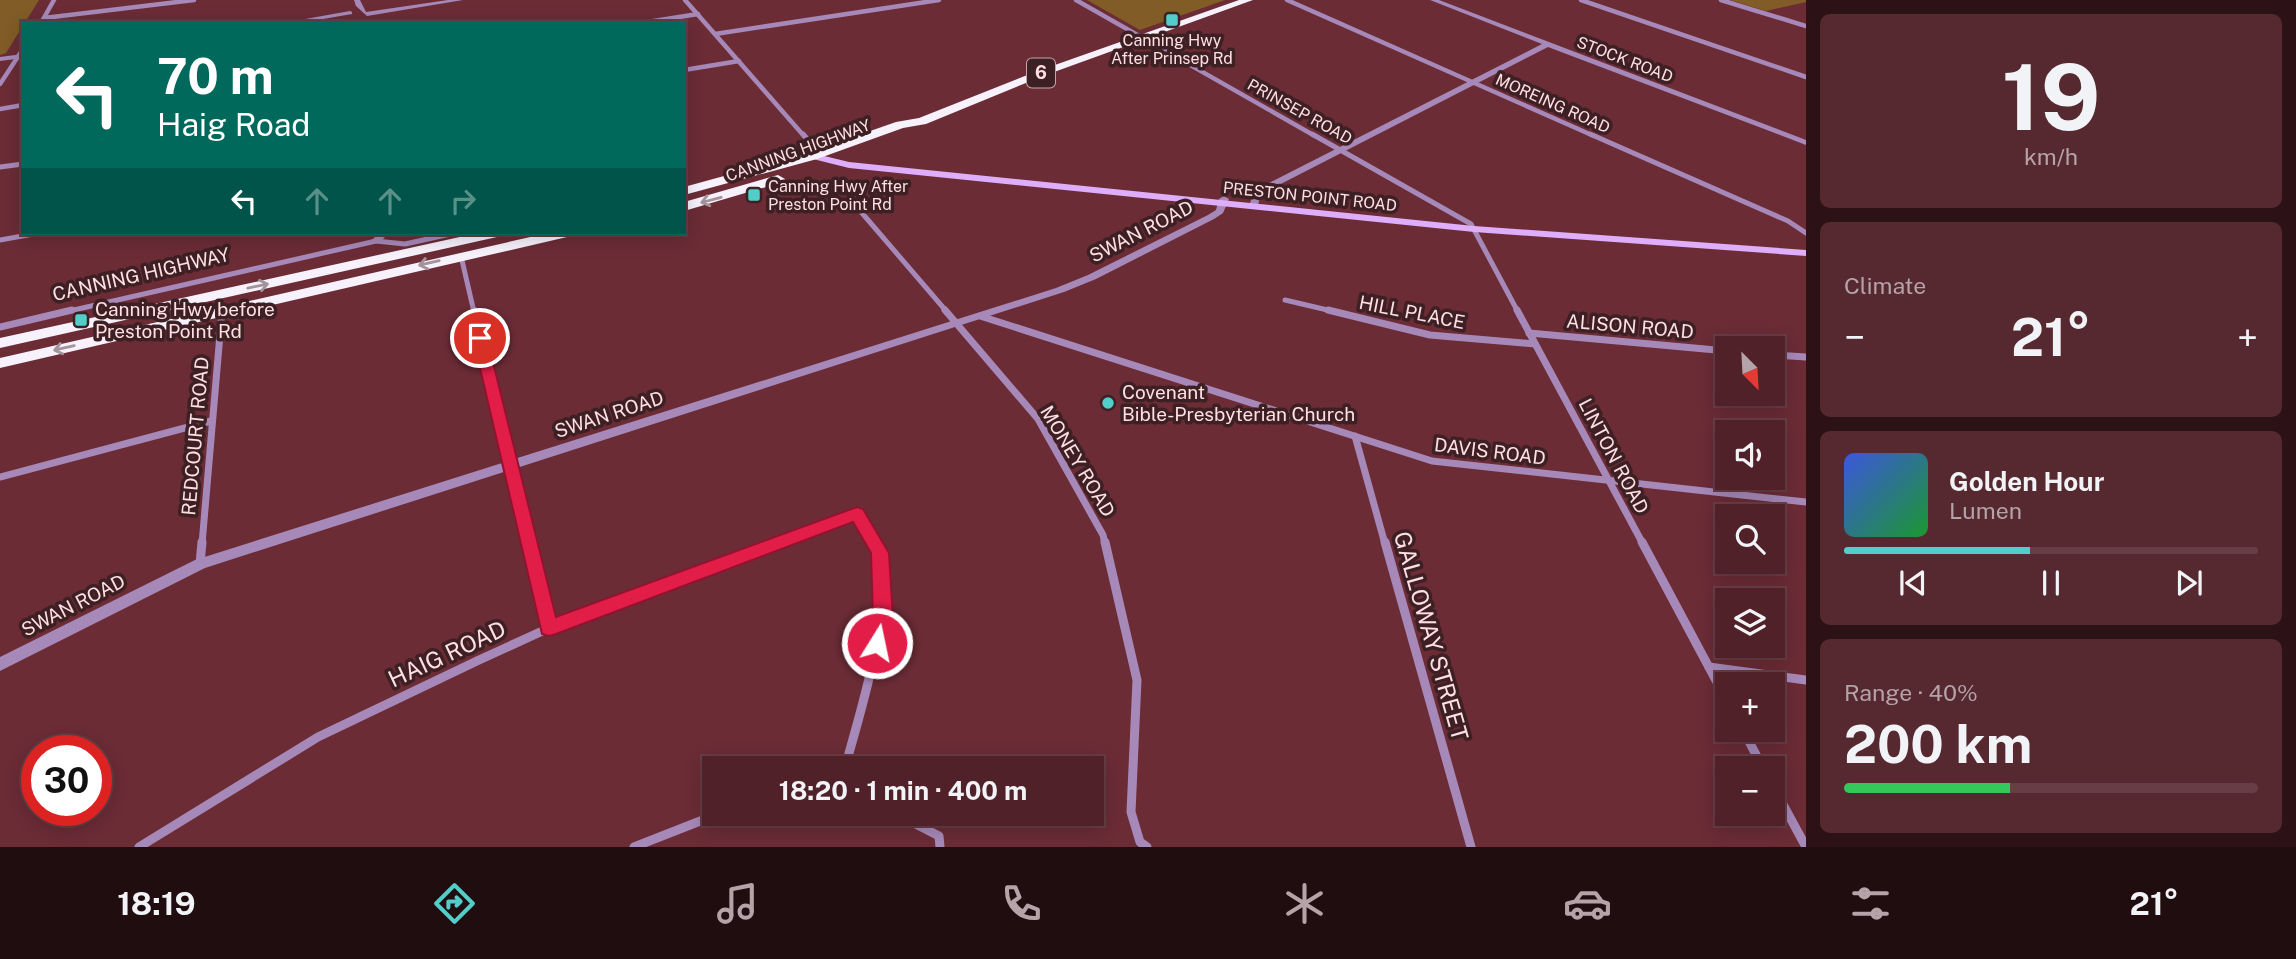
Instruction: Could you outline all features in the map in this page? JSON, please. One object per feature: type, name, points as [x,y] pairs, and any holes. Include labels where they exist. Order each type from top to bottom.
[{"type":"highway","name":"CANNING HIGHWAY","points":[[686,190],[825,157],[909,130],[922,121],[1141,37],[1248,0]]},
{"type":"highway","name":"CANNING HIGHWAY","points":[[686,206],[749,189],[825,157]]},
{"type":"highway","points":[[736,178],[749,189]]},
{"type":"highway","name":"CANNING HIGHWAY","points":[[0,343],[488,235]]},
{"type":"highway","points":[[0,363],[558,235]]},
{"type":"main road","name":"PRESTON POINT ROAD","points":[[825,157],[1473,227],[1806,250]]},
{"type":"street","points":[[42,20],[54,0]]},
{"type":"street","points":[[42,20],[194,0]]},
{"type":"street","points":[[300,21],[354,16],[363,9],[389,9],[460,0]]},
{"type":"street","points":[[685,0],[809,141]]},
{"type":"street","points":[[715,34],[939,0]]},
{"type":"street","name":"PRINSEP ROAD","points":[[1076,0],[1342,149],[1473,227]]},
{"type":"street","name":"MOREING ROAD","points":[[1287,0],[1788,221],[1806,233]]},
{"type":"street","name":"STOCK ROAD","points":[[1433,0],[1806,143]]},
{"type":"street","points":[[1581,0],[1806,77]]},
{"type":"street","points":[[1721,0],[1806,26]]},
{"type":"street","points":[[354,16],[363,9]]},
{"type":"street","points":[[654,21],[698,14]]},
{"type":"street","points":[[1255,204],[1260,191],[1548,44]]},
{"type":"street","points":[[0,60],[20,57]]},
{"type":"street","points":[[0,85],[20,57]]},
{"type":"street","points":[[686,70],[739,61]]},
{"type":"street","points":[[0,109],[21,105]]},
{"type":"street","points":[[0,167],[21,164]]},
{"type":"street","name":"MONEY ROAD","points":[[850,199],[1038,419],[1102,535],[1136,680],[1131,812],[1143,844]]},
{"type":"street","name":"SWAN ROAD","points":[[0,664],[200,564],[980,316],[1092,277],[1211,218],[1220,211],[1223,201]]},
{"type":"street","name":"LINTON ROAD","points":[[1473,227],[1715,678]]},
{"type":"street","points":[[0,240],[28,235]]},
{"type":"street","points":[[376,241],[382,235]]},
{"type":"street","name":"CANNING HIGHWAY","points":[[0,327],[376,241],[399,244],[445,235]]},
{"type":"street","points":[[461,256],[549,628]]},
{"type":"street","name":"HILL PLACE","points":[[1285,300],[1430,335],[1535,344]]},
{"type":"street","name":"REDCOURT ROAD","points":[[200,564],[222,311]]},
{"type":"street","name":"DAVIS ROAD","points":[[980,316],[1432,461],[1806,502]]},
{"type":"street","name":"ALISON ROAD","points":[[1529,333],[1715,350]]},
{"type":"street","points":[[1785,356],[1806,357]]},
{"type":"street","points":[[0,477],[211,421]]},
{"type":"street","name":"GALLOWAY STREET","points":[[1355,436],[1471,847]]},
{"type":"street","name":"HAIG ROAD","points":[[139,847],[318,737],[549,628],[857,513],[880,553],[883,618],[848,756]]},
{"type":"street","points":[[1709,667],[1806,680]]},
{"type":"street","points":[[1785,808],[1806,847]]},
{"type":"street","points":[[634,847],[702,820]]},
{"type":"street","points":[[917,826],[940,842]]},
{"type":"shaded area","points":[[0,0],[39,0],[26,21],[21,21],[21,29],[6,53],[0,55]]},
{"type":"shaded area","points":[[1087,0],[1225,0],[1140,30]]},
{"type":"shaded area","points":[[1730,0],[1806,0],[1806,2],[1766,11]]},
{"type":"place","name":"Canning Hwy After Prinsep Rd","points":[[1172,20]]},
{"type":"place","name":"Canning Hwy After Preston Point Rd","points":[[754,195]]},
{"type":"place","name":"Canning Hwy before Preston Point Rd","points":[[81,320]]},
{"type":"place","name":"Covenant Bible-Presbyterian Church","points":[[1108,403]]},
{"type":"route","points":[[480,338],[549,628],[857,513],[880,553],[883,618],[877,643]]}]
